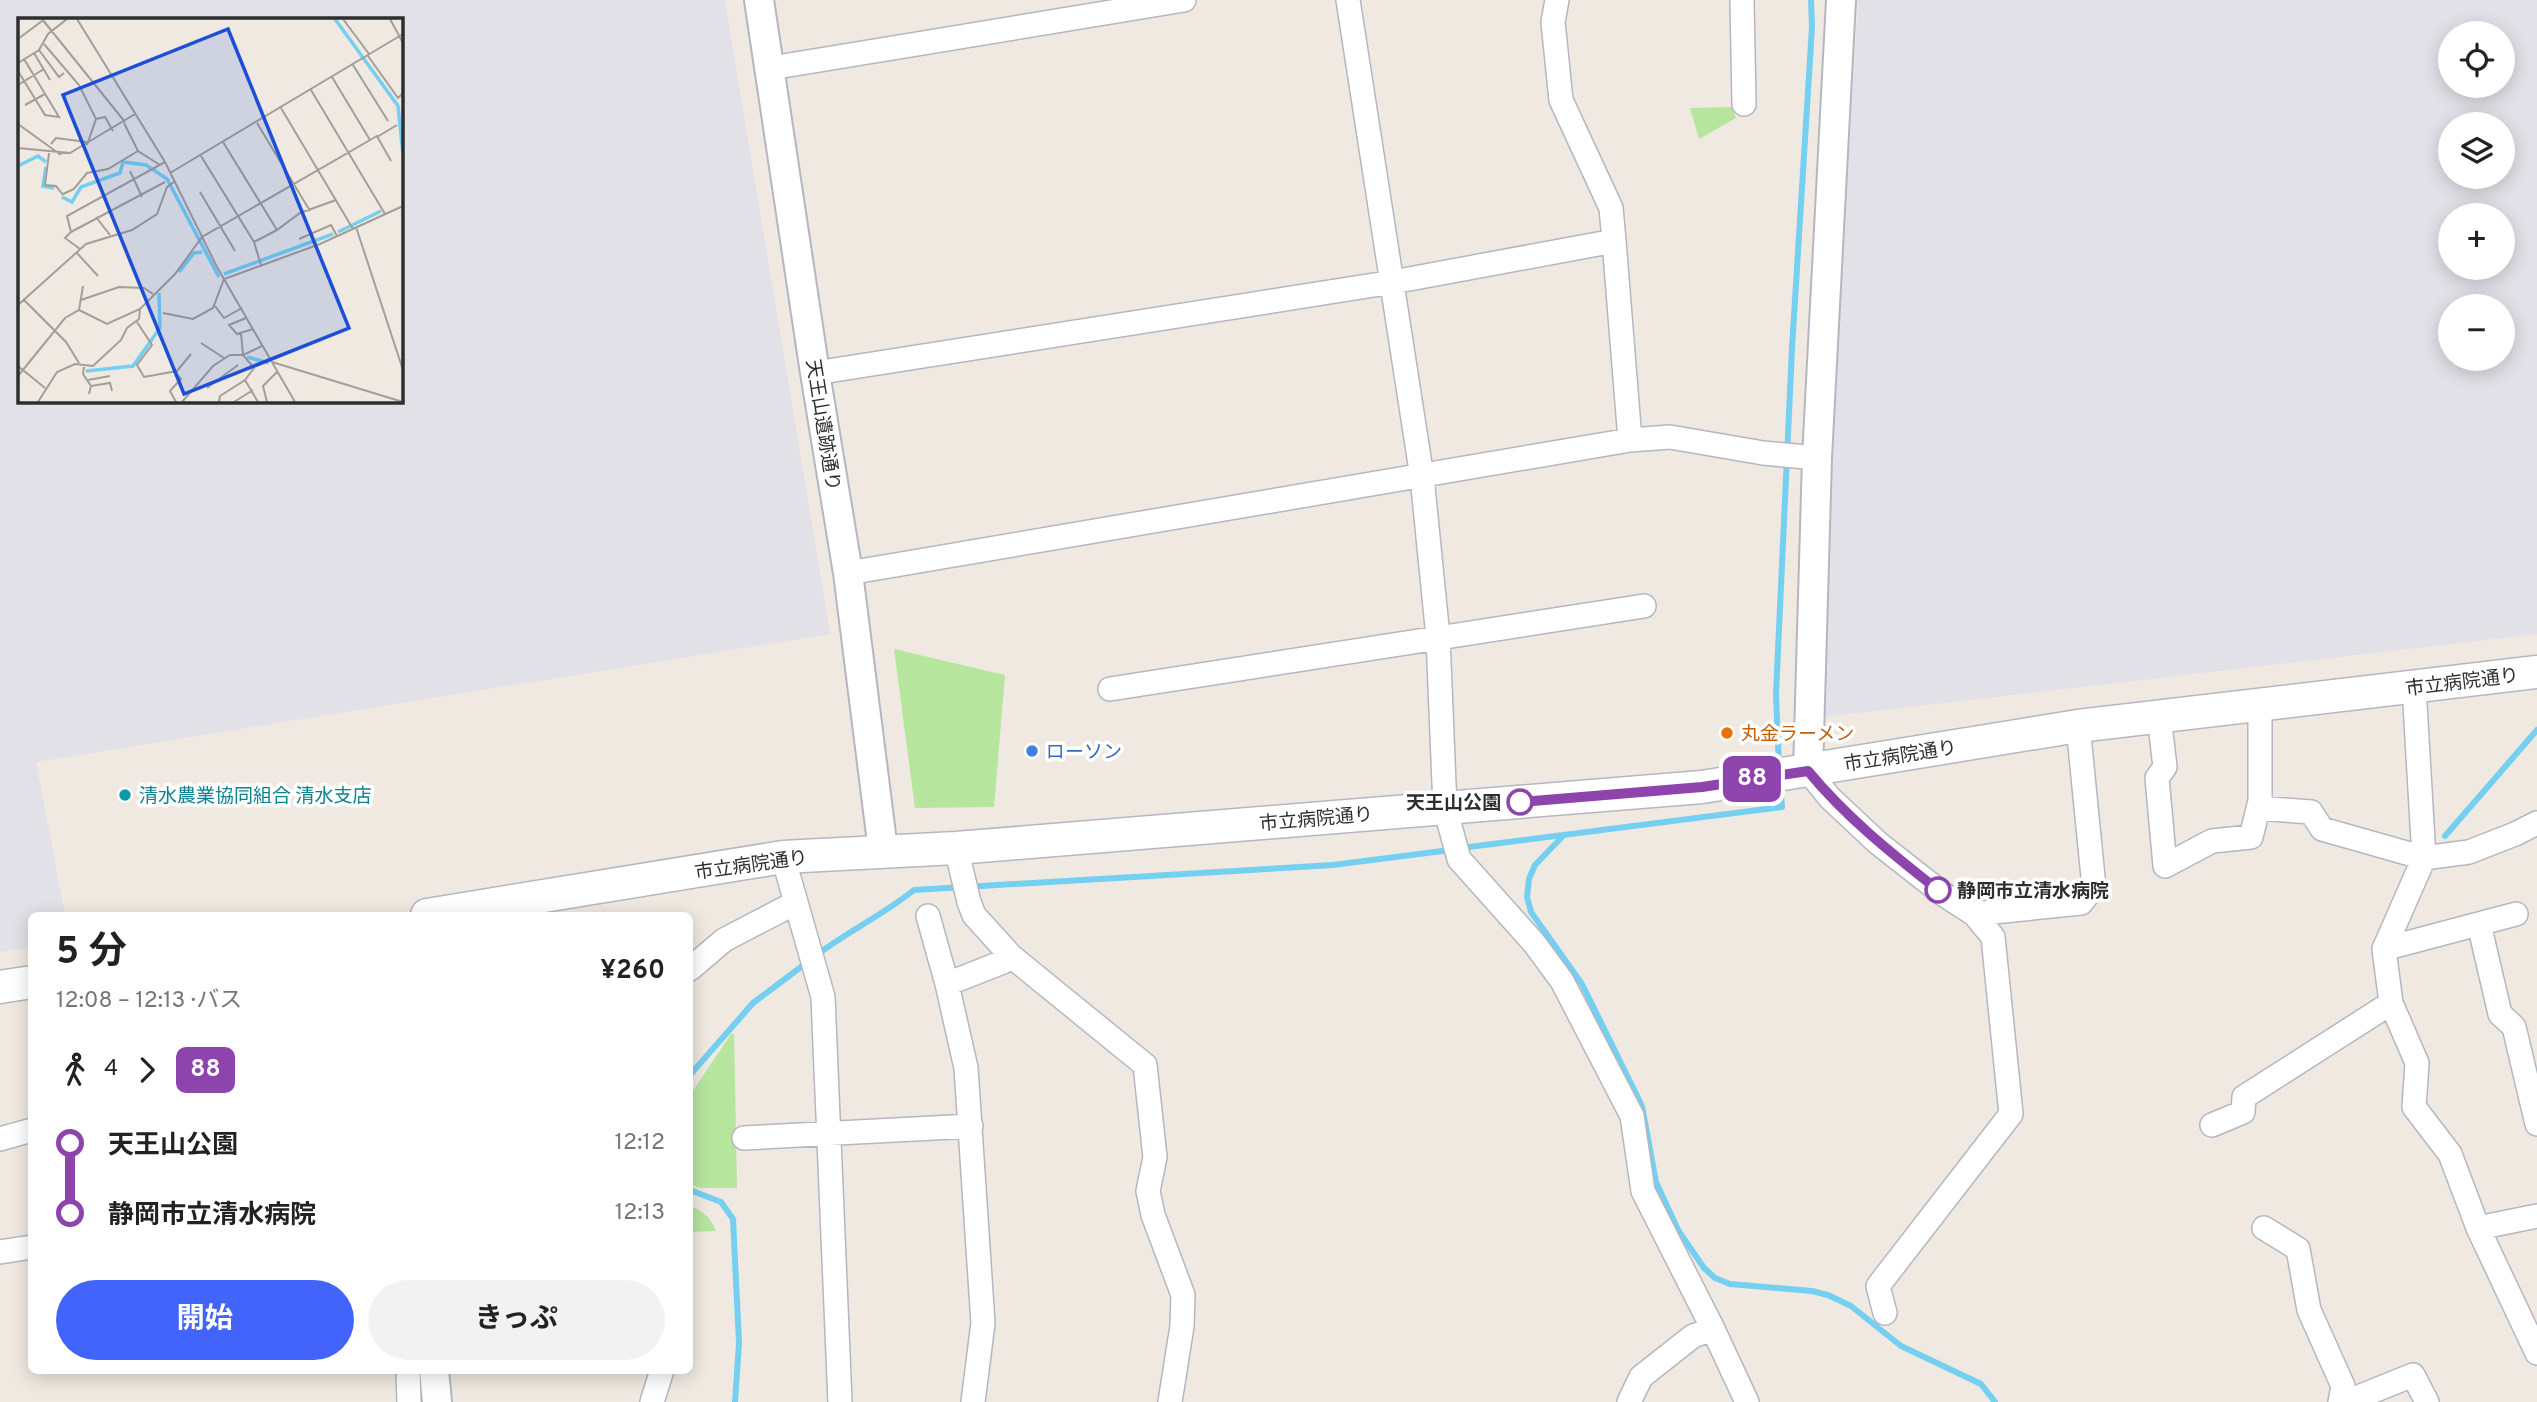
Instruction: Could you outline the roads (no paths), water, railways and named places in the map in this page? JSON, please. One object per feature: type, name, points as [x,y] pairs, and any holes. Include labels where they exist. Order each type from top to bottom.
[{"type":"main road","name":"市立病院通り","points":[[445,912],[783,857],[956,848],[1702,787],[2078,726],[2537,672]]},
{"type":"main road","points":[[0,987],[28,983]]},
{"type":"street","name":"天王山遺跡通り","points":[[759,0],[848,573],[883,850]]},
{"type":"street","points":[[771,68],[1184,0]]},
{"type":"street","points":[[1348,0],[1422,477],[1438,637],[1445,808],[1459,859],[1534,943],[1562,981],[1632,1116],[1643,1191],[1713,1329],[1746,1402]]},
{"type":"street","points":[[1557,0],[1553,22],[1561,100],[1611,208],[1630,440]]},
{"type":"street","points":[[1742,0],[1744,104]]},
{"type":"street","points":[[1841,0],[1817,458],[1808,771],[1830,797],[1878,843],[1943,894],[1975,914],[1993,937],[2011,1114],[1878,1286],[1885,1313]]},
{"type":"street","points":[[815,373],[1393,282],[1614,241]]},
{"type":"street","points":[[848,573],[1630,440],[1670,437],[1763,453],[1817,458]]},
{"type":"street","points":[[1110,689],[1644,606]]},
{"type":"street","points":[[2414,687],[2424,858],[2384,949],[2391,1003],[2417,1063],[2414,1107],[2450,1154],[2478,1228],[2537,1353]]},
{"type":"street","points":[[2159,716],[2165,767],[2157,778],[2165,866],[2212,841],[2251,837],[2259,808],[2260,705]]},
{"type":"street","points":[[1975,914],[2081,903],[2095,887],[2078,726]]},
{"type":"street","points":[[2259,808],[2311,812],[2322,829],[2424,858],[2469,852],[2537,822]]},
{"type":"street","points":[[956,848],[974,915],[1011,956],[1145,1065],[1155,1157],[1148,1191],[1153,1216],[1183,1295],[1182,1326],[1170,1402]]},
{"type":"street","points":[[783,857],[823,997],[840,1402]]},
{"type":"street","points":[[693,966],[724,940],[795,903]]},
{"type":"street","points":[[2384,949],[2516,914]]},
{"type":"street","points":[[928,916],[966,1068],[983,1323],[973,1402]]},
{"type":"street","points":[[2479,924],[2500,1014],[2514,1027],[2537,1124]]},
{"type":"street","points":[[947,984],[1011,956]]},
{"type":"street","points":[[2211,1125],[2243,1112],[2244,1097],[2391,1003]]},
{"type":"street","points":[[744,1138],[971,1126]]},
{"type":"street","points":[[0,1139],[28,1131]]},
{"type":"street","points":[[2478,1228],[2537,1216]]},
{"type":"street","points":[[2264,1228],[2298,1249],[2309,1310],[2343,1386],[2340,1402]]},
{"type":"street","points":[[0,1252],[28,1248]]},
{"type":"street","points":[[1629,1402],[1641,1377],[1693,1336],[1713,1329]]},
{"type":"street","points":[[652,1402],[661,1374]]},
{"type":"street","points":[[2346,1402],[2413,1375],[2427,1402]]},
{"type":"street","points":[[409,1402],[427,1378]]},
{"type":"waterway","points":[[1779,766],[1776,694],[1792,348],[1812,27],[1811,0]]},
{"type":"waterway","points":[[2445,836],[2537,730]]},
{"type":"waterway","points":[[1461,848],[1782,807],[1780,784]]},
{"type":"waterway","points":[[1564,835],[1535,865],[1529,879],[1527,897],[1531,912],[1582,984],[1642,1106],[1656,1182],[1678,1230],[1704,1268],[1715,1278],[1730,1284],[1812,1291],[1828,1295],[1851,1306],[1901,1346],[1981,1384],[1995,1402]]},
{"type":"waterway","points":[[818,954],[914,890],[1333,865],[1450,850]]},
{"type":"waterway","points":[[693,1072],[753,1003],[809,961]]},
{"type":"waterway","points":[[693,1191],[721,1202],[733,1219],[739,1343],[735,1402]]},
{"type":"place","name":"丸金ラーメン","points":[[1727,733]]},
{"type":"place","name":"ローソン","points":[[1032,751]]},
{"type":"place","name":"清水農業協同組合 清水支店","points":[[125,795]]},
{"type":"place","name":"天王山公園","points":[[1520,802]]},
{"type":"place","name":"静岡市立清水病院","points":[[1938,890]]}]
